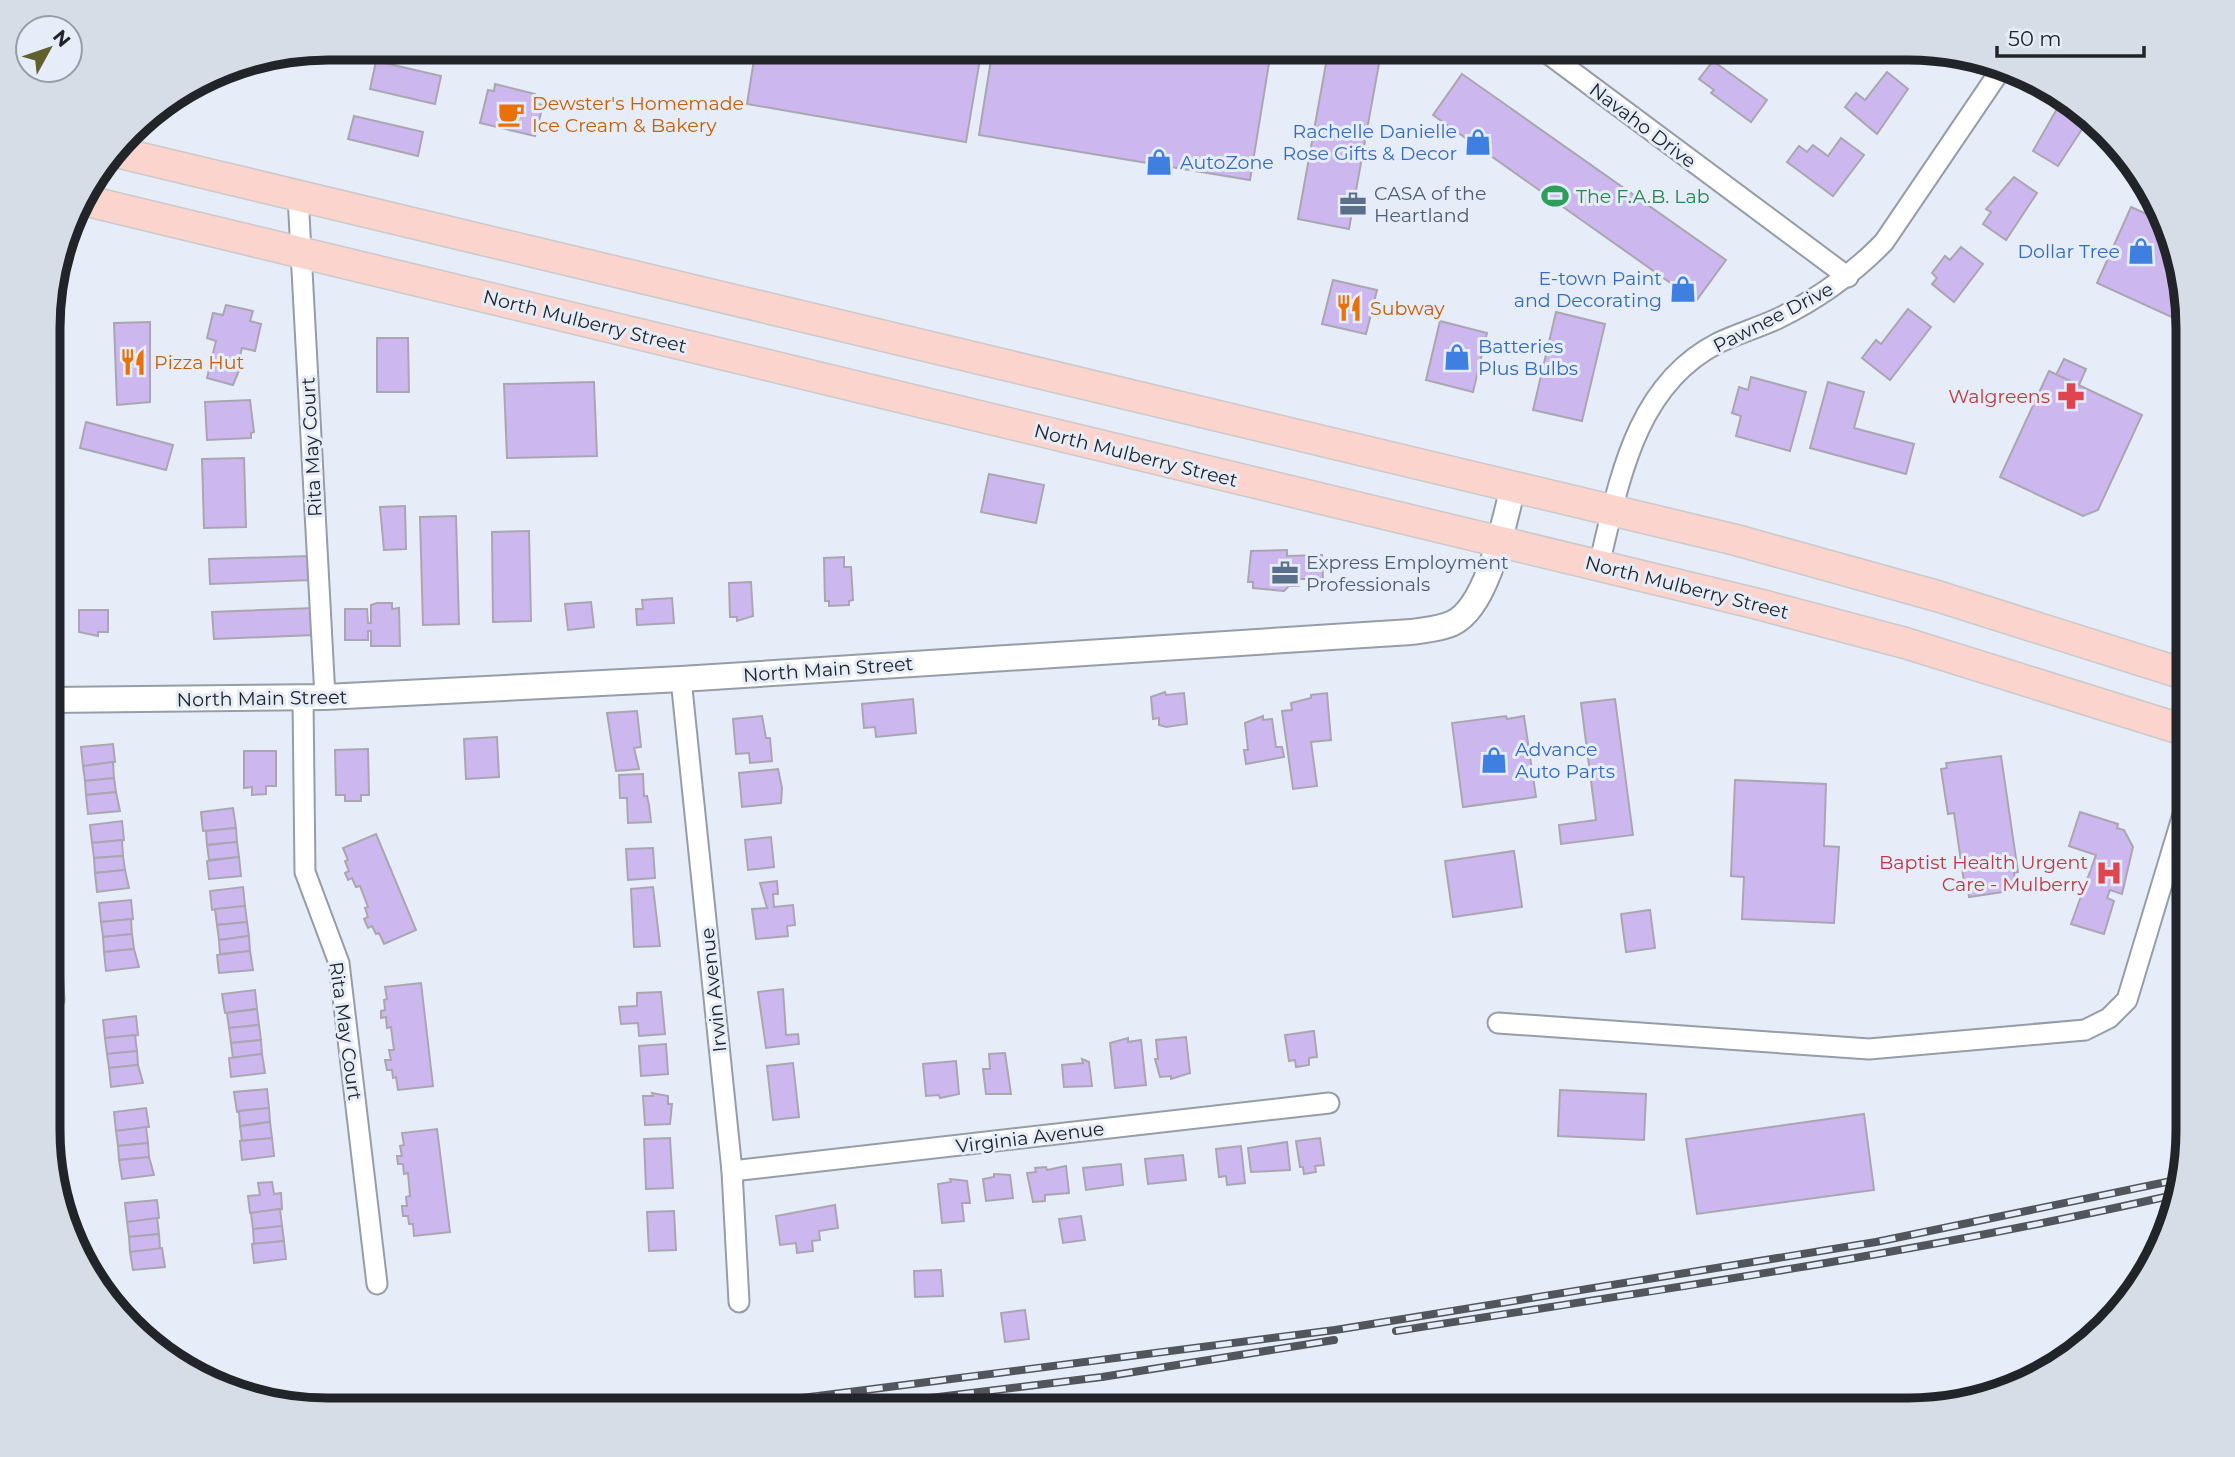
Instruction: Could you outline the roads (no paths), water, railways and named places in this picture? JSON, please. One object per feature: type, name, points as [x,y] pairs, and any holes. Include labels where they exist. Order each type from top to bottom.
[{"type":"main road","points":[[124,154],[1736,540],[1921,591],[2175,671]]},
{"type":"main road","name":"North Mulberry Street","points":[[90,203],[1599,565],[1905,643],[2175,727]]},
{"type":"street","name":"Navaho Drive","points":[[1556,60],[1848,277]]},
{"type":"street","name":"Pawnee Drive","points":[[1599,565],[1637,433],[1669,380],[1716,344],[1774,320],[1848,277],[1884,242],[1997,75]]},
{"type":"street","name":"Rita May Court","points":[[298,196],[314,698],[305,873],[339,963],[377,1284]]},
{"type":"street","name":"North Main Street","points":[[60,700],[314,698],[681,678],[1428,629],[1454,623],[1468,610],[1486,578],[1513,487]]},
{"type":"street","name":"Irwin Avenue","points":[[681,678],[732,1171],[738,1302]]},
{"type":"street","points":[[1498,1023],[1869,1049],[2085,1030],[2109,1018],[2127,1000],[2175,840]]},
{"type":"street","name":"Virginia Avenue","points":[[732,1171],[1329,1102]]},
{"type":"railway","points":[[802,1398],[1335,1330],[1876,1242],[2170,1181]]},
{"type":"railway","points":[[1396,1331],[1984,1235],[2167,1196]]},
{"type":"railway","points":[[930,1398],[1102,1377],[1334,1340]]},
{"type":"place","name":"Dewster's Homemade Ice Cream & Bakery","points":[[511,114]]},
{"type":"place","name":"Rachelle Danielle Rose Gifts & Decor","points":[[1478,142]]},
{"type":"place","name":"AutoZone","points":[[1159,162]]},
{"type":"place","name":"The F.A.B. Lab","points":[[1555,196]]},
{"type":"place","name":"CASA of the Heartland","points":[[1353,204]]},
{"type":"place","name":"Dollar Tree","points":[[2141,251]]},
{"type":"place","name":"E-town Paint and Decorating","points":[[1683,289]]},
{"type":"place","name":"Subway","points":[[1349,308]]},
{"type":"place","name":"Batteries Plus Bulbs","points":[[1457,357]]},
{"type":"place","name":"Pizza Hut","points":[[133,362]]},
{"type":"place","name":"Walgreens","points":[[2071,396]]},
{"type":"place","name":"Express Employment Professionals","points":[[1285,573]]},
{"type":"place","name":"Advance Auto Parts","points":[[1494,760]]},
{"type":"place","name":"Baptist Health Urgent Care - Mulberry","points":[[2109,873]]}]
